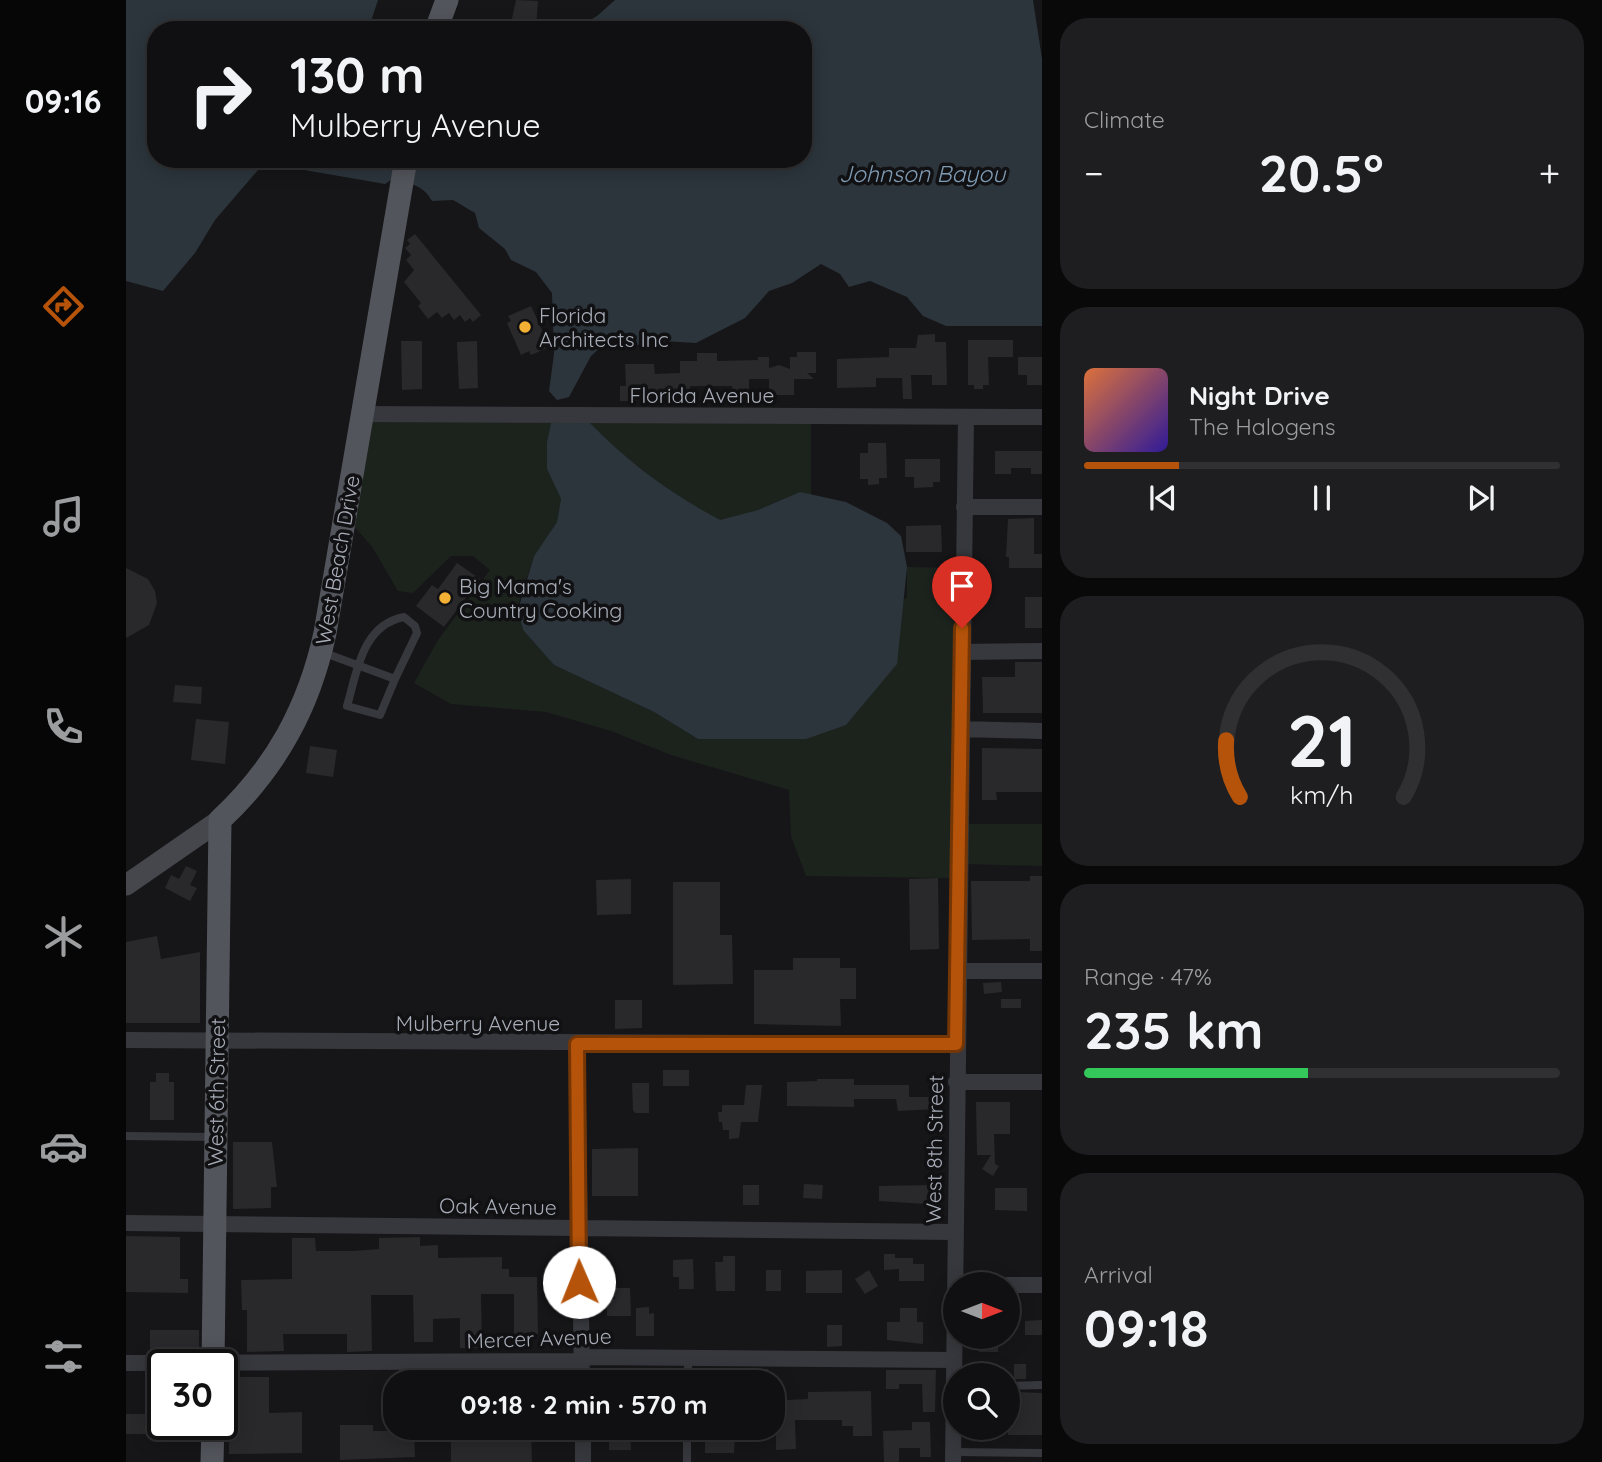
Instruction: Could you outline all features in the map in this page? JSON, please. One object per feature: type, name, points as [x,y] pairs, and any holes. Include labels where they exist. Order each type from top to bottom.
[{"type":"main road","points":[[439,21],[447,0]]},
{"type":"main road","name":"West Beach Drive","points":[[220,820],[253,787],[286,740],[308,695],[321,652],[404,168]]},
{"type":"main road","name":"West 6th Street","points":[[213,1349],[220,820]]},
{"type":"main road","points":[[212,1462],[213,1440]]},
{"type":"street","name":"Florida Avenue","points":[[362,414],[547,417],[1042,416]]},
{"type":"street","name":"West 8th Street","points":[[955,1272],[966,417]]},
{"type":"street","points":[[964,507],[1042,507]]},
{"type":"street","points":[[961,652],[1042,651]]},
{"type":"street","points":[[960,729],[1042,731]]},
{"type":"street","name":"West Beach Drive","points":[[126,885],[220,820]]},
{"type":"street","points":[[957,971],[1042,971]]},
{"type":"street","name":"Mulberry Avenue","points":[[126,1040],[956,1044]]},
{"type":"street","points":[[577,1044],[581,1370]]},
{"type":"street","points":[[956,1082],[1042,1082]]},
{"type":"street","name":"Oak Avenue","points":[[126,1223],[954,1233]]},
{"type":"street","points":[[1020,1285],[1042,1285]]},
{"type":"street","name":"West 8th Street","points":[[954,1349],[954,1360]]},
{"type":"street","name":"Mercer Avenue","points":[[238,1364],[581,1361],[589,1357],[954,1360]]},
{"type":"street","name":"Mercer Avenue","points":[[126,1363],[147,1363]]},
{"type":"street","points":[[583,1440],[583,1462]]},
{"type":"lane","points":[[404,617],[417,633],[380,715],[348,706],[359,665],[361,654],[377,628],[404,617]]},
{"type":"lane","points":[[321,652],[395,679]]},
{"type":"lane","points":[[126,1136],[216,1137]]},
{"type":"lane","points":[[688,1357],[688,1370]]},
{"type":"lane","points":[[1020,1386],[1042,1385]]},
{"type":"lane","points":[[687,1440],[687,1462]]},
{"type":"lane","points":[[953,1457],[1042,1453]]},
{"type":"shaded area","points":[[370,421],[551,423],[547,442],[547,469],[561,499],[557,522],[534,556],[520,598],[518,610],[523,630],[554,665],[654,712],[698,739],[907,597],[907,567],[955,568],[951,878],[806,876],[791,836],[789,790],[671,755],[611,731],[546,712],[451,704],[414,683],[438,640],[490,570],[473,556],[451,556],[413,593],[398,591],[373,548],[353,525]]},
{"type":"shaded area","points":[[590,423],[811,423],[811,495],[800,492],[758,510],[720,521],[651,477]]},
{"type":"shaded area","points":[[965,824],[1042,824],[1042,866],[965,864]]},
{"type":"water","name":"Johnson Bayou","points":[[126,0],[378,0],[371,21],[147,21],[147,168],[260,168],[215,220],[195,253],[163,291],[126,281]]},
{"type":"water","name":"Johnson Bayou","points":[[615,0],[1033,0],[1042,59],[1042,326],[946,326],[923,316],[907,297],[870,281],[849,287],[840,274],[821,264],[792,283],[769,291],[745,318],[696,343],[646,340],[636,346],[615,334],[591,356],[569,397],[557,400],[549,391],[554,354],[552,293],[536,272],[511,260],[505,249],[479,228],[475,213],[453,200],[432,201],[424,191],[409,183],[391,180],[385,184],[293,168],[812,168],[812,21],[588,21]]},
{"type":"water","points":[[551,423],[590,423],[651,477],[720,520],[758,510],[800,492],[846,502],[887,523],[901,536],[907,567],[897,664],[846,725],[806,739],[698,739],[654,712],[554,665],[523,630],[518,610],[534,556],[557,522],[561,499],[547,469],[547,442]]},
{"type":"building","points":[[516,0],[538,1],[537,21],[511,21]]},
{"type":"building","points":[[415,234],[481,315],[473,322],[470,318],[465,322],[460,315],[454,320],[449,313],[442,318],[437,312],[428,319],[418,306],[421,303],[404,282],[414,270],[406,260],[411,255],[405,248],[410,244],[407,240]]},
{"type":"building","name":"Florida Architects Inc","points":[[531,306],[548,343],[544,345],[545,349],[531,355],[529,351],[521,355],[507,323],[511,321],[508,316]]},
{"type":"building","points":[[935,334],[935,342],[946,342],[947,385],[932,385],[932,375],[911,375],[912,399],[903,399],[902,378],[876,378],[876,387],[837,388],[837,359],[889,357],[889,348],[916,348],[918,335]]},
{"type":"building","points":[[968,340],[1013,340],[1013,357],[988,357],[989,385],[983,385],[983,389],[974,389],[974,385],[968,385]]},
{"type":"building","points":[[401,341],[422,341],[422,389],[402,390]]},
{"type":"building","points":[[477,341],[478,388],[459,389],[457,342]]},
{"type":"building","points":[[797,352],[816,352],[816,373],[807,373],[814,379],[794,379],[794,395],[769,395],[769,379],[749,379],[749,397],[733,397],[732,386],[690,386],[690,390],[680,390],[680,396],[637,396],[637,401],[620,401],[620,386],[626,386],[625,364],[654,364],[655,374],[680,373],[680,361],[697,361],[697,353],[717,353],[717,361],[758,360],[758,357],[769,357],[769,368],[779,365],[790,369],[790,357],[797,357]]},
{"type":"building","points":[[1018,357],[1042,357],[1042,385],[1027,385],[1027,375],[1018,375]]},
{"type":"building","points":[[868,443],[886,443],[887,478],[879,478],[879,484],[868,485],[868,479],[860,479],[860,453],[868,453]]},
{"type":"building","points":[[995,451],[1042,451],[1042,474],[1031,474],[1031,468],[1011,468],[1011,474],[995,474]]},
{"type":"building","points":[[905,459],[940,459],[940,482],[933,482],[933,487],[914,488],[914,477],[905,477]]},
{"type":"building","points":[[1034,518],[1034,554],[1042,554],[1042,568],[1009,568],[1009,557],[1006,557],[1008,519]]},
{"type":"building","points":[[941,525],[942,552],[906,552],[906,526]]},
{"type":"building","name":"Big Mama's Country Cooking","points":[[457,563],[480,579],[444,627],[416,606],[432,585],[438,589]]},
{"type":"building","points":[[126,568],[148,579],[155,591],[157,603],[149,625],[126,638]]},
{"type":"building","points":[[1025,597],[1042,597],[1042,628],[1025,628]]},
{"type":"building","points":[[1015,662],[1042,662],[1042,713],[983,713],[982,677],[1015,677]]},
{"type":"building","points":[[175,685],[202,687],[201,704],[173,702]]},
{"type":"building","points":[[196,719],[229,722],[225,764],[191,760]]},
{"type":"building","points":[[310,746],[337,750],[333,777],[306,773]]},
{"type":"building","points":[[982,748],[1042,749],[1042,792],[996,792],[997,800],[982,800]]},
{"type":"building","points":[[186,866],[197,871],[190,885],[197,888],[190,901],[165,888],[171,875],[179,879]]},
{"type":"building","points":[[1030,876],[1042,876],[1042,951],[1030,951],[1030,939],[972,940],[971,881],[1030,881]]},
{"type":"building","points":[[938,878],[939,949],[910,950],[909,879]]},
{"type":"building","points":[[631,879],[631,914],[597,915],[596,880]]},
{"type":"building","points":[[673,882],[720,882],[720,935],[732,935],[733,984],[673,985]]},
{"type":"building","points":[[157,936],[161,959],[200,952],[200,1023],[126,1023],[126,942]]},
{"type":"building","points":[[793,958],[840,958],[840,968],[856,968],[856,999],[840,999],[841,1026],[754,1024],[754,970],[793,970]]},
{"type":"building","points":[[1001,982],[1002,992],[984,994],[983,983]]},
{"type":"building","points":[[1001,999],[1021,999],[1021,1008],[1001,1008]]},
{"type":"building","points":[[615,1000],[642,1000],[642,1028],[615,1029]]},
{"type":"building","points":[[663,1070],[689,1070],[689,1086],[663,1086]]},
{"type":"building","points":[[156,1073],[169,1073],[169,1082],[174,1082],[174,1120],[150,1120],[150,1082],[156,1082]]},
{"type":"building","points":[[854,1079],[854,1085],[909,1085],[909,1097],[935,1097],[936,1109],[898,1111],[896,1099],[854,1099],[854,1107],[787,1106],[787,1082]]},
{"type":"building","points":[[632,1083],[649,1083],[649,1113],[635,1113],[633,1110]]},
{"type":"building","points":[[746,1085],[762,1085],[758,1122],[741,1122],[739,1138],[729,1139],[729,1130],[723,1130],[718,1112],[722,1112],[722,1105],[744,1105]]},
{"type":"building","points":[[976,1102],[1010,1102],[1010,1134],[994,1134],[995,1164],[999,1166],[993,1176],[982,1169],[991,1155],[977,1155]]},
{"type":"building","points":[[233,1142],[272,1142],[277,1187],[271,1187],[271,1208],[233,1209]]},
{"type":"building","points":[[638,1148],[638,1196],[592,1196],[592,1149]]},
{"type":"building","points":[[804,1184],[823,1185],[822,1199],[803,1198]]},
{"type":"building","points":[[743,1185],[759,1185],[759,1205],[743,1205]]},
{"type":"building","points":[[933,1185],[933,1200],[925,1200],[925,1204],[879,1201],[879,1186]]},
{"type":"building","points":[[995,1188],[1027,1188],[1027,1211],[995,1210]]},
{"type":"building","points":[[126,1236],[180,1237],[180,1279],[188,1279],[188,1293],[126,1292]]},
{"type":"building","points":[[420,1237],[420,1246],[438,1245],[438,1258],[502,1257],[502,1269],[509,1269],[509,1277],[537,1277],[538,1334],[514,1334],[514,1294],[481,1294],[482,1348],[460,1348],[460,1318],[433,1319],[433,1342],[414,1342],[413,1295],[371,1295],[372,1351],[347,1352],[347,1334],[283,1334],[284,1351],[247,1352],[247,1310],[242,1310],[241,1280],[292,1279],[292,1238],[315,1238],[316,1251],[354,1251],[379,1249],[379,1238]]},
{"type":"building","points":[[884,1254],[895,1254],[895,1258],[913,1258],[913,1264],[924,1264],[924,1281],[899,1281],[899,1269],[884,1270]]},
{"type":"building","points":[[723,1256],[735,1256],[735,1291],[716,1291],[715,1262],[723,1262]]},
{"type":"building","points":[[693,1259],[694,1289],[679,1289],[679,1277],[673,1277],[673,1260]]},
{"type":"building","points":[[766,1270],[781,1270],[781,1291],[766,1291]]},
{"type":"building","points":[[842,1270],[842,1293],[806,1293],[806,1271]]},
{"type":"building","points":[[869,1270],[878,1286],[865,1294],[855,1279]]},
{"type":"building","points":[[615,1288],[630,1288],[631,1316],[607,1316],[607,1299],[615,1299]]},
{"type":"building","points":[[649,1307],[649,1314],[654,1313],[654,1336],[636,1336],[636,1308]]},
{"type":"building","points":[[900,1308],[917,1308],[917,1322],[923,1322],[923,1344],[887,1340],[887,1322],[900,1322]]},
{"type":"building","points":[[1042,1320],[1042,1335],[1025,1335],[1025,1321]]},
{"type":"building","points":[[827,1325],[842,1325],[842,1346],[827,1347]]},
{"type":"building","points":[[150,1330],[199,1330],[199,1349],[150,1349]]},
{"type":"building","points":[[979,1349],[998,1349],[998,1352],[979,1352]]},
{"type":"building","points":[[1020,1364],[1026,1364],[1026,1379],[1020,1379]]},
{"type":"building","points":[[886,1370],[936,1370],[935,1412],[923,1412],[922,1384],[899,1384],[899,1389],[886,1389]]},
{"type":"building","points":[[238,1377],[269,1377],[269,1413],[302,1412],[302,1453],[229,1454],[229,1440],[238,1440]]},
{"type":"building","points":[[871,1391],[872,1436],[853,1436],[853,1426],[842,1426],[842,1420],[795,1420],[796,1449],[776,1450],[776,1440],[785,1440],[786,1400],[808,1399],[808,1392]]},
{"type":"building","points":[[1020,1392],[1042,1393],[1042,1435],[1020,1435]]},
{"type":"building","points":[[126,1414],[147,1414],[147,1434],[126,1434]]},
{"type":"building","points":[[912,1422],[930,1422],[931,1457],[920,1457],[920,1448],[899,1448],[899,1462],[884,1462],[883,1431],[912,1430]]},
{"type":"building","points":[[340,1425],[373,1425],[373,1431],[383,1431],[383,1440],[414,1440],[415,1457],[340,1460]]},
{"type":"building","points":[[451,1440],[531,1440],[532,1462],[451,1462]]},
{"type":"building","points":[[609,1440],[631,1440],[631,1450],[609,1450]]},
{"type":"building","points":[[705,1440],[735,1440],[734,1453],[705,1453]]},
{"type":"place","name":"Florida Architects Inc","points":[[525,327]]},
{"type":"place","name":"Big Mama's Country Cooking","points":[[445,598]]},
{"type":"route","points":[[579,1282],[577,1044],[956,1044],[962,628]]}]
